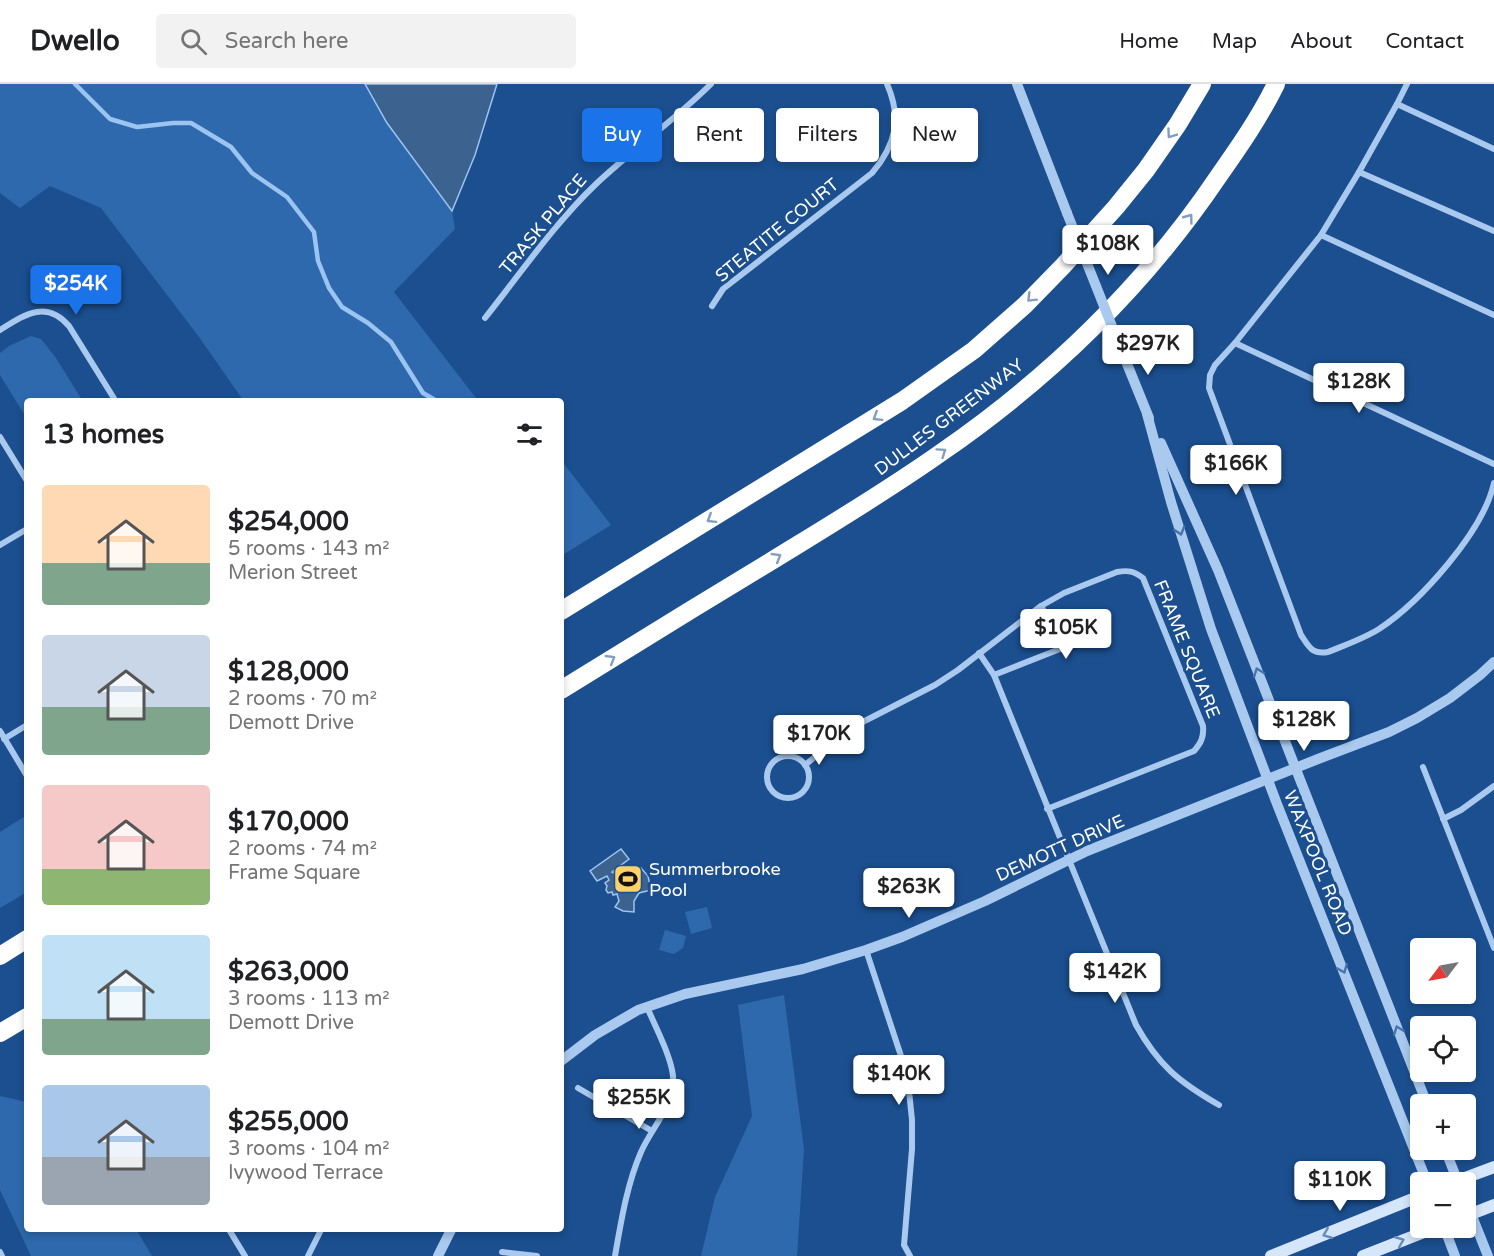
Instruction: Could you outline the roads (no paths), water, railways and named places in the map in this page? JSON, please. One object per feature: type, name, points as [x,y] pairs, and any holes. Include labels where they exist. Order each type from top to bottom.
[{"type":"highway","points":[[564,609],[902,401],[974,350],[1063,266],[1116,207],[1153,160],[1202,84]]},
{"type":"highway","name":"DULLES GREENWAY","points":[[564,688],[878,495],[944,451],[1044,372],[1107,314],[1178,233],[1232,158],[1276,84]]},
{"type":"highway","points":[[0,956],[24,941]]},
{"type":"highway","points":[[0,1033],[24,1019]]},
{"type":"main road","points":[[1476,1174],[1494,1167]]},
{"type":"main road","points":[[1271,1256],[1410,1200]]},
{"type":"main road","points":[[1476,1212],[1494,1205]]},
{"type":"main road","points":[[1363,1256],[1410,1238]]},
{"type":"street","name":"TRASK PLACE","points":[[485,318],[566,216],[595,184],[690,105],[711,84]]},
{"type":"street","name":"STEATITE COURT","points":[[712,306],[723,289],[872,173],[883,160],[895,129],[892,96],[887,84]]},
{"type":"street","name":"WAXPOOL ROAD","points":[[1017,84],[1147,414],[1218,570],[1423,1094]]},
{"type":"street","points":[[1407,84],[1359,172],[1321,235],[1215,365],[1210,375],[1209,388],[1301,635],[1311,650],[1320,654],[1376,631],[1418,597],[1477,524],[1491,495],[1494,483]]},
{"type":"street","points":[[1397,104],[1494,150]]},
{"type":"street","points":[[1359,172],[1494,231]]},
{"type":"street","points":[[1321,235],[1494,315]]},
{"type":"street","points":[[0,330],[32,312],[44,311],[54,314],[69,326],[114,398]]},
{"type":"street","points":[[1235,343],[1494,464]]},
{"type":"street","name":"WAXPOOL ROAD","points":[[1147,414],[1211,629],[1423,1172]]},
{"type":"street","points":[[0,437],[24,476]]},
{"type":"street","points":[[0,545],[24,531]]},
{"type":"street","name":"FRAME SQUARE","points":[[805,765],[849,729],[935,685],[958,670],[1041,606],[1064,593],[1117,572],[1126,570],[1135,572],[1143,578],[1203,726],[1200,744],[1194,751],[1047,809]]},
{"type":"street","points":[[994,675],[1065,647],[1041,606]]},
{"type":"street","points":[[979,654],[994,675],[1047,809],[1145,1042],[1170,1072],[1193,1090],[1219,1105]]},
{"type":"street","name":"DEMOTT DRIVE","points":[[564,1058],[602,1030],[646,1006],[685,994],[803,969],[902,937],[944,920],[1068,859],[1389,732],[1450,698],[1494,662]]},
{"type":"street","points":[[4,738],[24,727]]},
{"type":"street","points":[[0,731],[24,771]]},
{"type":"street","points":[[791,756],[805,765],[809,781],[802,792],[790,798],[776,795],[771,790],[766,776],[771,763],[777,758],[791,756]]},
{"type":"street","points":[[1423,767],[1494,948]]},
{"type":"street","points":[[1443,819],[1461,810],[1494,786]]},
{"type":"street","points":[[866,950],[903,1062],[909,1091],[912,1149],[904,1245],[910,1256]]},
{"type":"street","points":[[615,1256],[633,1176],[641,1153],[669,1102],[672,1091],[673,1078],[669,1060],[646,1006]]},
{"type":"street","points":[[578,1088],[652,1131]]},
{"type":"street","points":[[1476,1231],[1488,1256]]},
{"type":"street","points":[[230,1232],[245,1256]]},
{"type":"street","points":[[308,1256],[320,1232]]},
{"type":"street","points":[[438,1256],[450,1232]]},
{"type":"street","points":[[1448,1238],[1455,1256]]},
{"type":"street","points":[[502,1251],[537,1256]]},
{"type":"street","points":[[0,1252],[2,1256]]},
{"type":"waterway","points":[[75,84],[110,119],[137,127],[191,123],[231,147],[252,173],[287,197],[314,232],[318,261],[329,288],[342,307],[368,323],[391,342],[423,393],[432,398]]},
{"type":"place","name":"Summerbrooke Pool","points":[[628,879]]}]
